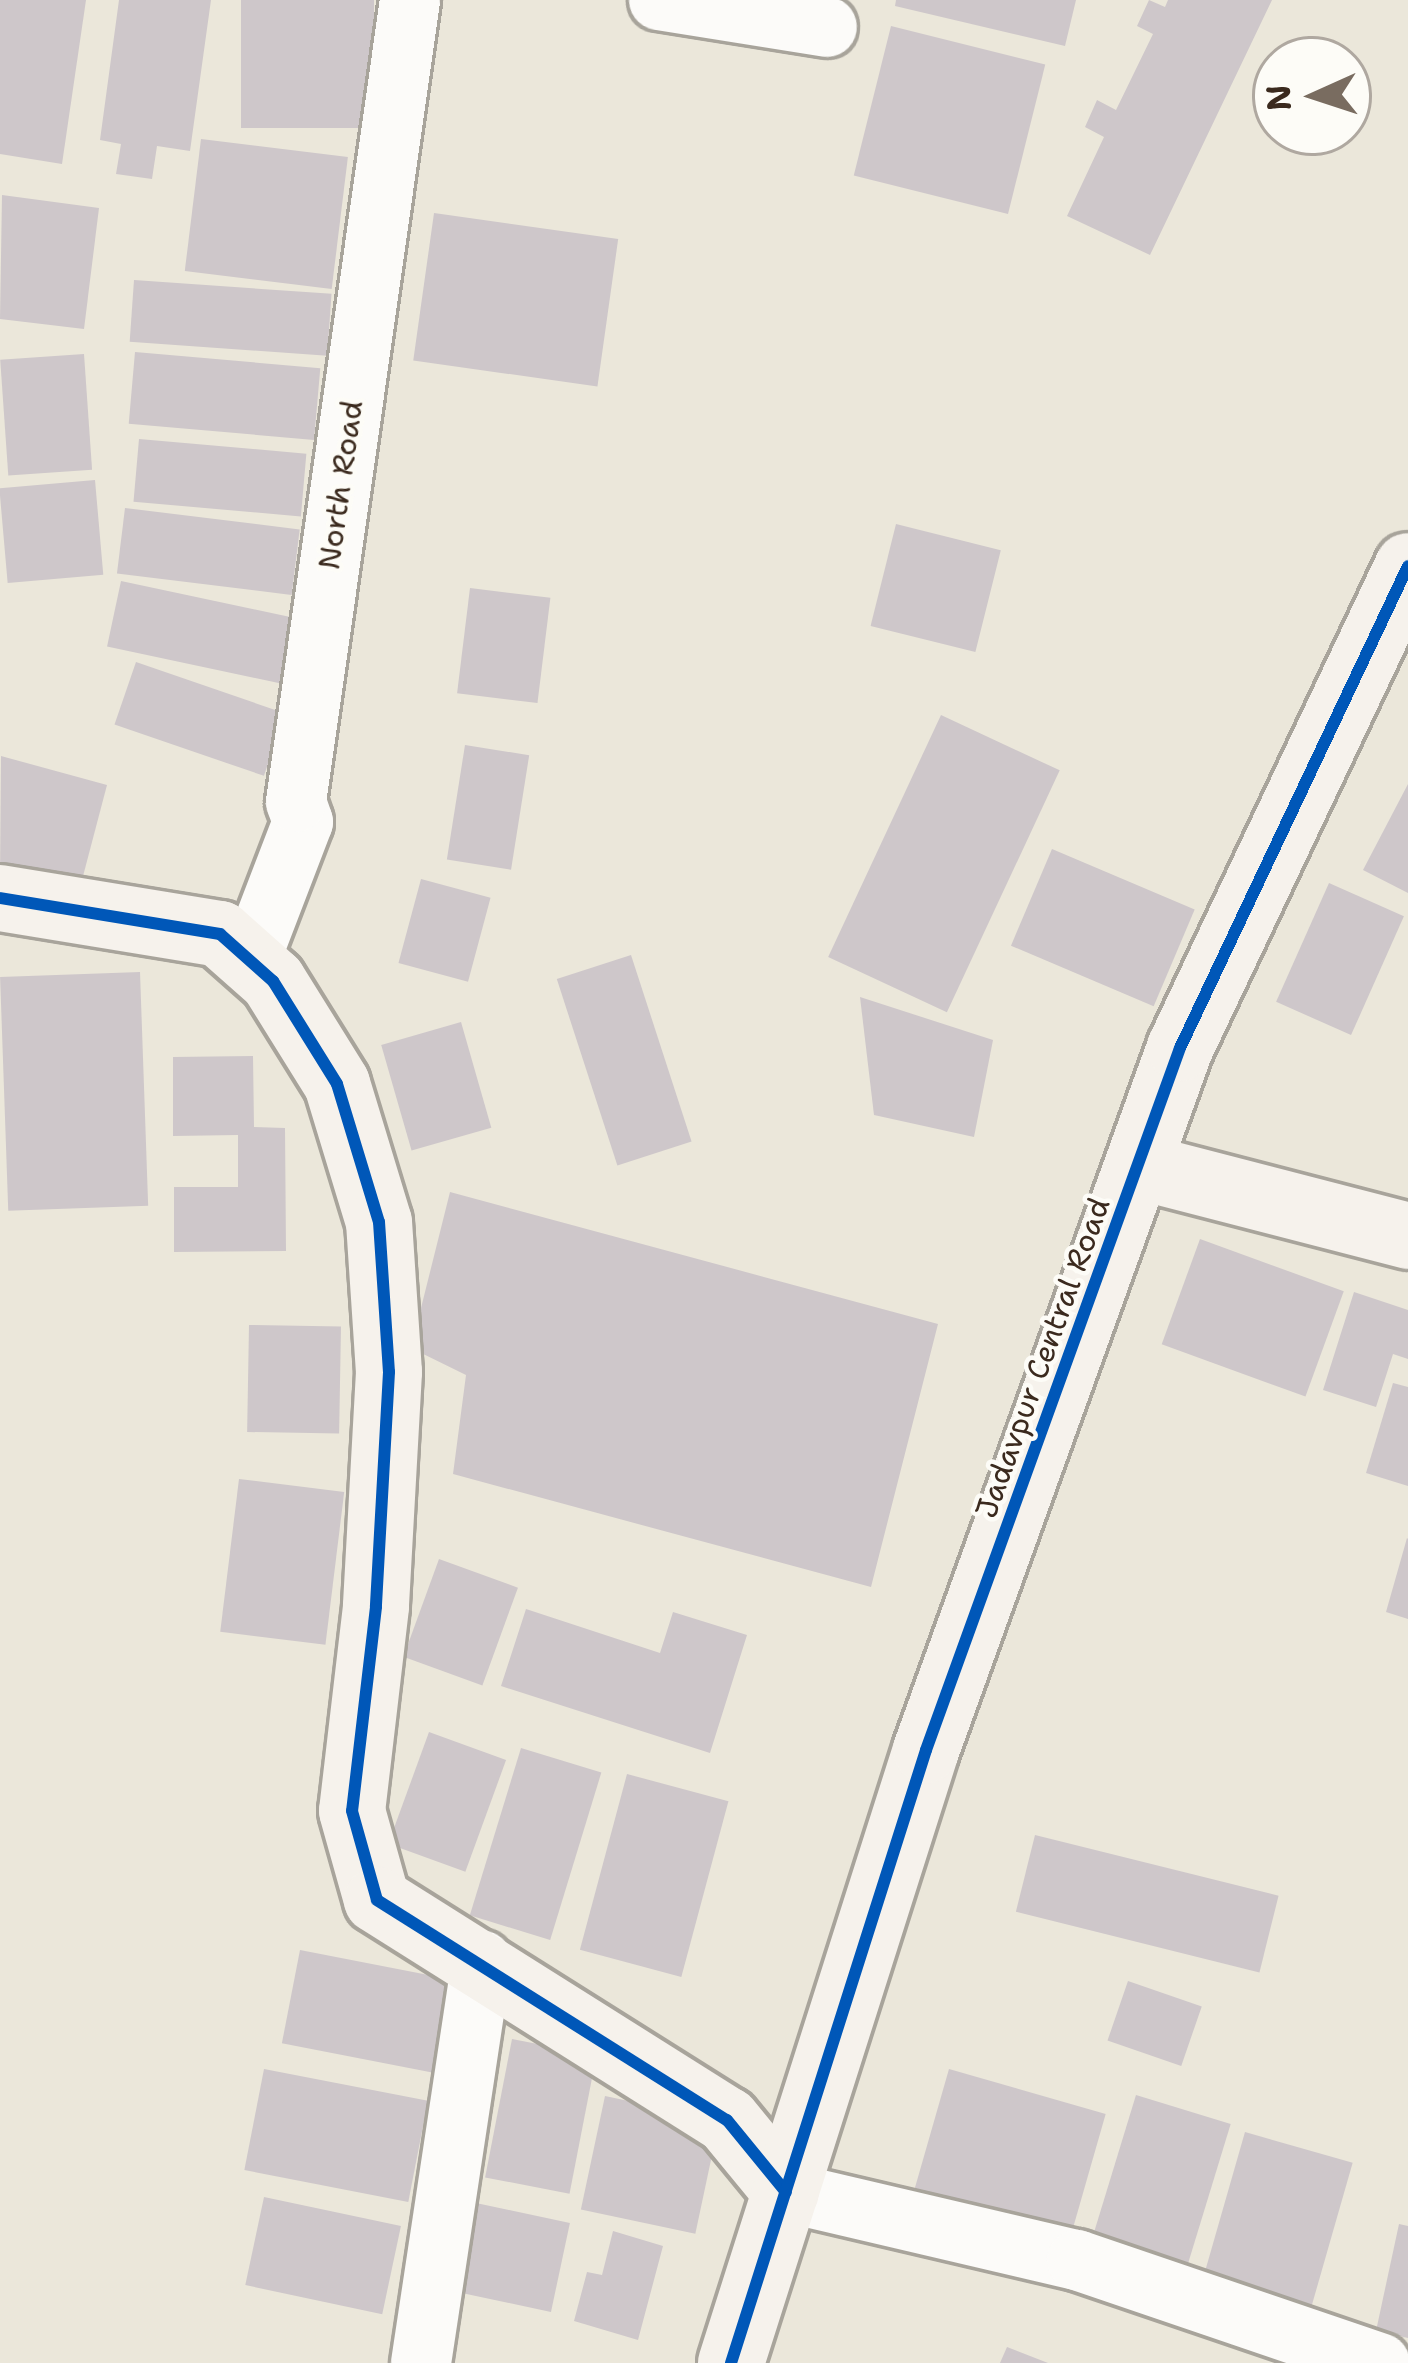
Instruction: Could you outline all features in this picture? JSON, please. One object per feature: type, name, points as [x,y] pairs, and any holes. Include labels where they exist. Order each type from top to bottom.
[{"type":"street","name":"North Road","points":[[250,960],[303,822],[296,802],[410,0]]},
{"type":"street","points":[[659,0],[826,27]]},
{"type":"street","name":"Jadavpur Central Road","points":[[731,2363],[926,1750],[1180,1048],[1407,572]]},
{"type":"street","points":[[0,898],[220,934],[273,981],[337,1084],[379,1222],[389,1372],[376,1606],[352,1811],[377,1900],[482,1961],[727,2120],[786,2192],[1077,2260],[1380,2363]]},
{"type":"street","points":[[1138,1166],[1408,1236]]},
{"type":"street","points":[[421,2363],[482,1961]]},
{"type":"building","points":[[0,0],[86,0],[62,164],[0,154]]},
{"type":"building","points":[[119,0],[211,0],[190,151],[157,146],[152,179],[116,174],[121,144],[100,140]]},
{"type":"building","points":[[241,0],[374,0],[374,128],[241,128]]},
{"type":"building","points":[[896,0],[1076,0],[1065,46],[895,6]]},
{"type":"building","points":[[1149,0],[1165,7],[1168,0],[1272,0],[1150,255],[1067,216],[1104,137],[1085,127],[1097,100],[1116,110],[1153,34],[1137,26]]},
{"type":"building","points":[[891,26],[1045,64],[1008,214],[854,175]]},
{"type":"building","points":[[201,139],[348,157],[332,289],[185,271]]},
{"type":"building","points":[[2,195],[99,208],[84,329],[0,319]]},
{"type":"building","points":[[434,213],[618,239],[597,386],[413,361]]},
{"type":"building","points":[[134,280],[332,294],[327,356],[130,342]]},
{"type":"building","points":[[135,352],[320,368],[314,440],[129,424]]},
{"type":"building","points":[[84,354],[92,470],[8,476],[0,360]]},
{"type":"building","points":[[139,439],[306,454],[301,516],[134,502]]},
{"type":"building","points":[[95,480],[103,575],[8,583],[0,488]]},
{"type":"building","points":[[125,508],[300,529],[292,595],[117,574]]},
{"type":"building","points":[[896,524],[1001,550],[975,652],[871,626]]},
{"type":"building","points":[[121,581],[296,618],[282,684],[107,647]]},
{"type":"building","points":[[470,588],[550,598],[537,703],[457,693]]},
{"type":"building","points":[[136,662],[285,713],[264,776],[115,724]]},
{"type":"building","points":[[941,715],[1060,770],[947,1012],[828,957]]},
{"type":"building","points":[[465,745],[529,755],[511,870],[447,860]]},
{"type":"building","points":[[1,756],[107,785],[77,899],[0,879]]},
{"type":"building","points":[[1408,784],[1408,893],[1363,870]]},
{"type":"building","points":[[1052,849],[1195,910],[1154,1006],[1011,946]]},
{"type":"building","points":[[421,879],[491,898],[468,982],[398,963]]},
{"type":"building","points":[[1329,883],[1404,916],[1351,1035],[1276,1002]]},
{"type":"building","points":[[631,955],[692,1141],[617,1166],[557,979]]},
{"type":"building","points":[[140,972],[148,1206],[8,1211],[0,977]]},
{"type":"building","points":[[860,997],[993,1040],[974,1137],[874,1115]]},
{"type":"building","points":[[461,1022],[491,1128],[412,1151],[381,1045]]},
{"type":"building","points":[[253,1056],[254,1127],[285,1128],[286,1251],[174,1252],[174,1187],[238,1187],[238,1135],[173,1136],[173,1057]]},
{"type":"building","points":[[450,1192],[938,1324],[871,1587],[453,1474],[466,1375],[411,1348]]},
{"type":"building","points":[[1200,1239],[1344,1291],[1305,1397],[1162,1344]]},
{"type":"building","points":[[1354,1292],[1408,1310],[1408,1359],[1393,1354],[1376,1407],[1323,1390]]},
{"type":"building","points":[[249,1325],[341,1327],[339,1434],[247,1432]]},
{"type":"building","points":[[1393,1383],[1408,1387],[1408,1486],[1366,1473]]},
{"type":"building","points":[[239,1479],[344,1492],[325,1645],[220,1632]]},
{"type":"building","points":[[1408,1539],[1408,1619],[1386,1612]]},
{"type":"building","points":[[439,1559],[518,1588],[482,1685],[403,1657]]},
{"type":"building","points":[[526,1609],[660,1653],[673,1612],[747,1635],[710,1753],[501,1686]]},
{"type":"building","points":[[429,1732],[506,1760],[465,1872],[388,1844]]},
{"type":"building","points":[[521,1748],[601,1773],[550,1940],[470,1915]]},
{"type":"building","points":[[627,1774],[728,1801],[681,1977],[580,1950]]},
{"type":"building","points":[[1035,1835],[1279,1896],[1259,1972],[1016,1912]]},
{"type":"building","points":[[300,1950],[454,1980],[436,2073],[282,2043]]},
{"type":"building","points":[[1128,1981],[1202,2006],[1181,2066],[1107,2041]]},
{"type":"building","points":[[512,2039],[596,2055],[570,2194],[485,2177]]},
{"type":"building","points":[[264,2069],[428,2101],[408,2202],[244,2170]]},
{"type":"building","points":[[949,2069],[1106,2114],[1068,2244],[912,2199]]},
{"type":"building","points":[[1136,2095],[1231,2124],[1184,2278],[1089,2249]]},
{"type":"building","points":[[605,2096],[719,2120],[695,2234],[581,2209]]},
{"type":"building","points":[[1245,2132],[1353,2163],[1311,2307],[1204,2276]]},
{"type":"building","points":[[264,2197],[401,2226],[382,2314],[245,2285]]},
{"type":"building","points":[[476,2203],[570,2223],[551,2312],[457,2292]]},
{"type":"building","points":[[1399,2224],[1408,2226],[1408,2338],[1376,2331]]},
{"type":"building","points":[[613,2231],[663,2246],[638,2340],[574,2321],[587,2272],[602,2275]]},
{"type":"building","points":[[1007,2347],[1048,2363],[1000,2363]]},
{"type":"cycle path","points":[[731,2363],[926,1750],[1180,1048],[1408,566]]},
{"type":"cycle path","points":[[0,898],[220,934],[273,981],[337,1084],[379,1222],[389,1372],[376,1607],[352,1811],[377,1900],[727,2120],[786,2192]]}]
